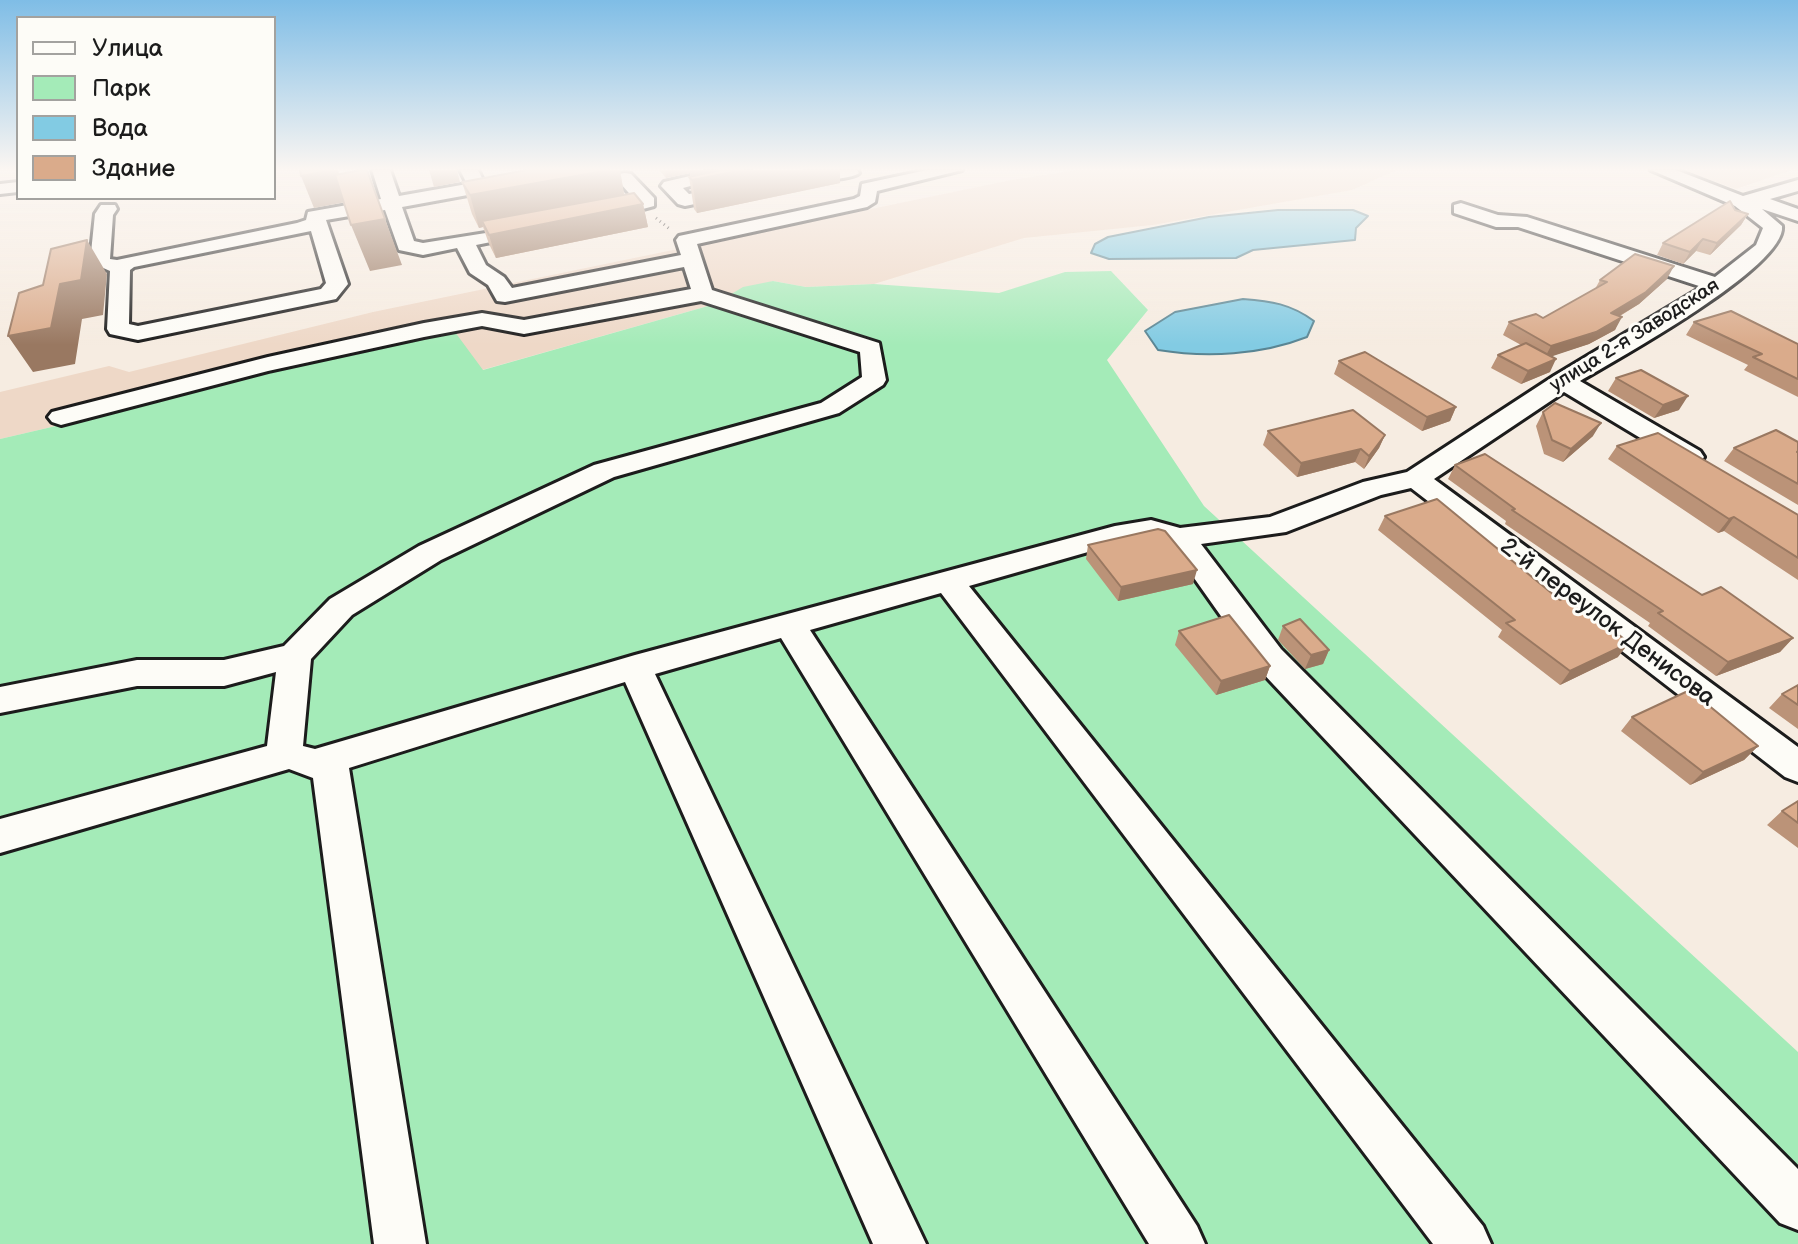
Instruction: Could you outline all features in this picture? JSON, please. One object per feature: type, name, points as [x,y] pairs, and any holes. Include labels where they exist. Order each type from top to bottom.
[{"type":"street","points":[[103,228],[100,262],[120,268],[133,260],[302,228]]},
{"type":"street","points":[[120,268],[117,329],[138,333],[331,292],[337,284],[314,228]]},
{"type":"street","points":[[401,228],[410,248],[530,228]]},
{"type":"street","points":[[464,241],[477,269],[497,281],[505,296],[767,228]]},
{"type":"street","points":[[1539,228],[1708,292],[1727,313]]},
{"type":"street","name":"улица 2-я Заводская","points":[[1416,479],[1563,381],[1708,292],[1764,249],[1773,228]]},
{"type":"street","points":[[690,249],[703,294]]},
{"type":"street","points":[[0,700],[137,673],[224,673],[295,655],[341,607],[430,553],[604,471],[706,440],[830,408],[874,380],[871,348],[828,331],[736,308],[703,294],[519,328],[482,319],[247,368],[61,417]]},
{"type":"street","points":[[1563,381],[1720,473]]},
{"type":"street","points":[[0,836],[300,760],[1115,535],[1151,529],[1180,537],[1276,525],[1373,488],[1416,479]]},
{"type":"street","name":"2-й переулок Денисова","points":[[1416,479],[1798,767]]},
{"type":"street","points":[[1180,537],[1269,658],[1798,1205]]},
{"type":"street","points":[[948,581],[1465,1244]]},
{"type":"street","points":[[789,624],[1179,1244]]},
{"type":"street","points":[[295,655],[300,760]]},
{"type":"street","points":[[635,667],[900,1244]]},
{"type":"street","points":[[300,760],[330,766],[400,1244]]},
{"type":"path","points":[[667,228],[690,249]]},
{"type":"shaded area","points":[[779,228],[1123,228],[1024,238],[874,284],[806,287],[773,281],[715,304],[482,370],[381,342],[155,403],[0,439],[0,392],[109,366],[129,372],[373,312]]},
{"type":"green space","points":[[1111,271],[1148,310],[1107,360],[1204,506],[1798,1052],[1798,1244],[0,1244],[0,439],[155,403],[381,342],[452,328],[483,370],[715,304],[743,287],[773,281],[806,287],[874,284],[999,293],[1065,272]]},
{"type":"water","points":[[1153,228],[1356,228],[1355,240],[1253,250],[1236,258],[1109,259],[1091,253],[1095,244],[1108,237]]},
{"type":"water","points":[[1243,299],[1280,304],[1305,315],[1314,321],[1307,337],[1253,351],[1195,354],[1158,350],[1145,331],[1175,312]]},
{"type":"building","points":[[486,228],[524,228],[489,235]]},
{"type":"building","points":[[1687,228],[1733,228],[1717,243],[1703,239],[1690,252],[1663,243]]},
{"type":"building","points":[[87,240],[81,280],[60,284],[51,328],[8,336],[19,293],[43,285],[51,249]]},
{"type":"building","points":[[1635,254],[1674,266],[1646,292],[1611,313],[1622,317],[1596,332],[1551,346],[1509,322],[1536,314],[1543,318],[1607,282],[1600,280]]},
{"type":"building","points":[[1731,311],[1798,344],[1798,379],[1753,357],[1762,354],[1694,322]]},
{"type":"building","points":[[1526,343],[1556,359],[1528,371],[1498,355]]},
{"type":"building","points":[[1365,352],[1456,407],[1427,417],[1339,361]]},
{"type":"building","points":[[1641,370],[1688,396],[1663,405],[1616,378]]},
{"type":"building","points":[[1555,403],[1601,423],[1571,449],[1552,440],[1543,412]]},
{"type":"building","points":[[1353,410],[1385,435],[1369,456],[1361,449],[1301,463],[1268,431]]},
{"type":"building","points":[[1776,430],[1798,442],[1798,484],[1734,448]]},
{"type":"building","points":[[1658,433],[1798,515],[1798,558],[1734,517],[1729,519],[1617,446]]},
{"type":"building","points":[[1485,454],[1702,595],[1721,587],[1793,638],[1728,662],[1658,613],[1663,611],[1512,510],[1515,509],[1455,465]]},
{"type":"building","points":[[1437,499],[1560,600],[1570,595],[1629,643],[1570,671],[1506,623],[1515,620],[1385,516]]},
{"type":"building","points":[[1158,529],[1165,531],[1197,570],[1121,587],[1088,545]]},
{"type":"building","points":[[1229,615],[1270,666],[1221,681],[1179,631]]},
{"type":"building","points":[[1300,619],[1329,650],[1311,655],[1283,626]]},
{"type":"building","points":[[1798,685],[1798,705],[1782,694]]},
{"type":"building","points":[[1690,690],[1758,746],[1703,772],[1632,717]]},
{"type":"building","points":[[1798,801],[1798,823],[1782,811]]}]
